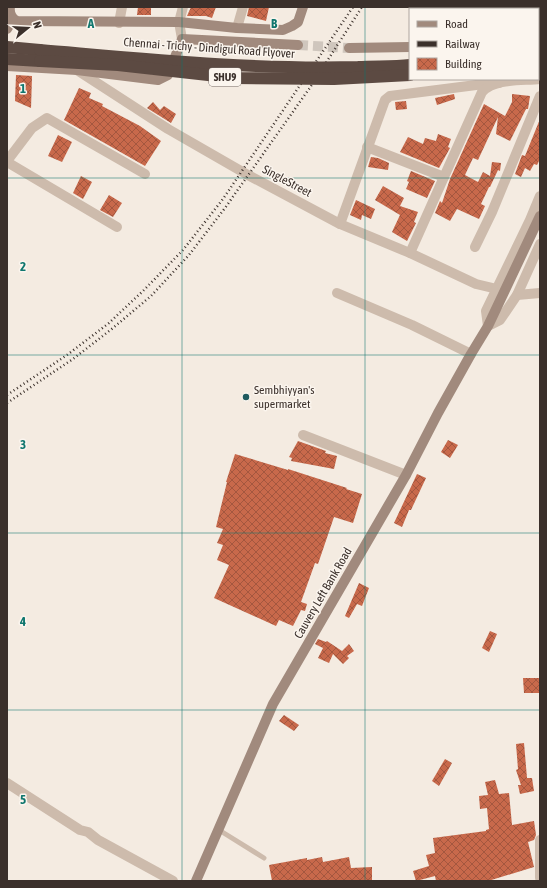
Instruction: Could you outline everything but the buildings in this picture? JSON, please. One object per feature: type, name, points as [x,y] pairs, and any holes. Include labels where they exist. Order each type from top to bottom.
[{"type":"highway","name":"Chennai - Trichy - Dindigul Road Flyover","points":[[7,47],[40,56],[235,78],[334,79],[409,75]]},
{"type":"highway","name":"Chennai - Trichy - Dindigul Road Flyover","points":[[7,59],[40,56],[274,67],[338,68],[409,65]]},
{"type":"main road","points":[[10,7],[10,13],[15,20]]},
{"type":"main road","points":[[15,20],[119,23],[179,22],[237,28],[285,29],[298,22],[303,7]]},
{"type":"main road","points":[[7,30],[15,20]]},
{"type":"main road","points":[[7,66],[77,70],[158,80],[168,75],[182,39],[298,45]]},
{"type":"main road","points":[[349,48],[409,47]]},
{"type":"main road","name":"Cauvery Left Bank Road","points":[[196,881],[273,704],[406,475],[438,413],[488,326],[540,216]]},
{"type":"street","points":[[119,23],[122,7]]},
{"type":"street","points":[[182,39],[179,22],[183,7]]},
{"type":"street","points":[[237,28],[243,7]]},
{"type":"street","name":"SingleStreet","points":[[77,70],[168,129],[248,175],[340,224],[410,253],[476,284],[497,289]]},
{"type":"street","points":[[340,224],[382,104],[388,97],[484,84],[530,80]]},
{"type":"street","points":[[410,253],[480,95],[487,88],[499,83]]},
{"type":"street","points":[[475,247],[492,212],[540,96]]},
{"type":"street","points":[[118,227],[7,162],[32,128],[47,118],[145,174]]},
{"type":"street","points":[[367,147],[444,178]]},
{"type":"street","points":[[540,196],[486,311],[488,326],[500,320],[517,295],[540,244]]},
{"type":"street","points":[[337,293],[412,324],[471,354]]},
{"type":"street","points":[[517,295],[540,293]]},
{"type":"street","points":[[303,435],[406,475]]},
{"type":"street","points":[[7,783],[80,830],[88,832],[98,840],[172,881]]},
{"type":"street","points":[[540,840],[540,878]]},
{"type":"lane","points":[[219,830],[264,858]]},
{"type":"tunnel","points":[[298,45],[349,48]]},
{"type":"railway","points":[[7,395],[67,355],[109,323],[183,250],[223,199],[353,7]]},
{"type":"railway","points":[[7,403],[73,359],[113,328],[151,296],[189,255],[225,208],[309,89],[362,7]]},
{"type":"place","name":"Sembhiyyan's supermarket","points":[[246,397]]}]
